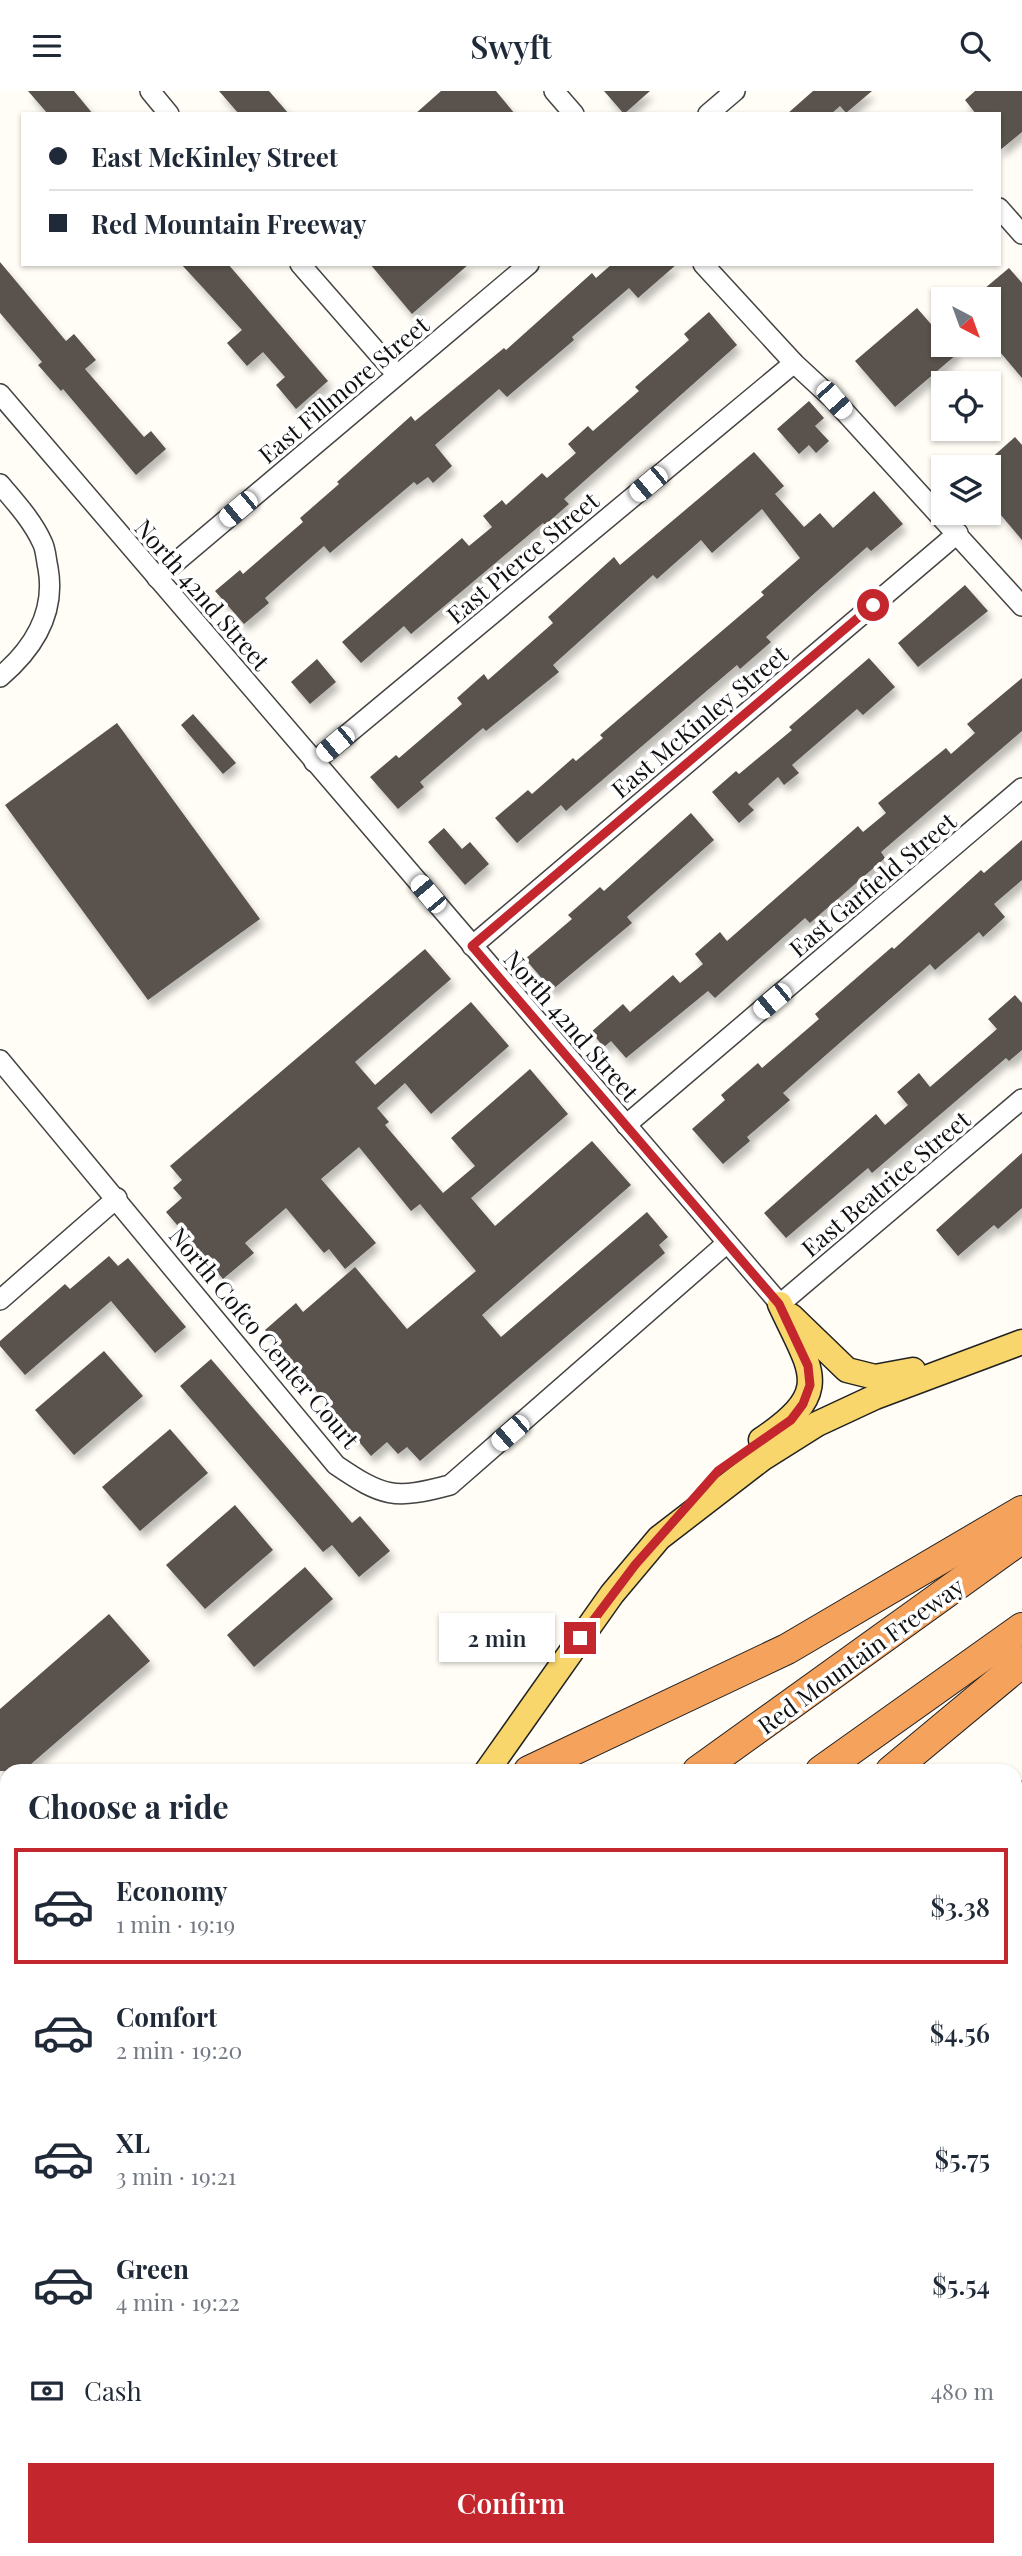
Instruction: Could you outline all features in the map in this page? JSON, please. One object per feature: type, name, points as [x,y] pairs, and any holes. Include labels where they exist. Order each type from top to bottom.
[{"type":"highway","points":[[545,1764],[787,1649],[1022,1511]]},
{"type":"highway","name":"Red Mountain Freeway","points":[[708,1764],[1022,1538]]},
{"type":"highway","points":[[831,1764],[1022,1628]]},
{"type":"highway","points":[[899,1764],[1022,1662]]},
{"type":"main road","points":[[779,1304],[840,1365],[856,1373],[875,1377],[969,1361]]},
{"type":"main road","points":[[492,1764],[612,1594],[659,1538],[718,1471],[791,1420],[803,1404],[810,1385],[808,1366],[779,1304]]},
{"type":"main road","points":[[659,1538],[763,1458],[817,1425],[875,1397],[1022,1342]]},
{"type":"street","points":[[150,91],[167,112]]},
{"type":"street","points":[[554,91],[572,112]]},
{"type":"street","points":[[710,112],[735,91]]},
{"type":"street","points":[[1001,210],[1022,234]]},
{"type":"street","points":[[302,266],[397,375]]},
{"type":"street","name":"East Fillmore Street","points":[[157,578],[527,266]]},
{"type":"street","points":[[705,266],[1020,600]]},
{"type":"street","name":"East Pierce Street","points":[[314,762],[794,363]]},
{"type":"street","name":"North 42nd Street","points":[[0,394],[779,1304]]},
{"type":"street","points":[[0,484],[43,543],[51,583],[50,602],[29,650],[0,677]]},
{"type":"street","name":"East McKinley Street","points":[[472,946],[958,533]]},
{"type":"street","name":"East Garfield Street","points":[[626,1125],[1022,788]]},
{"type":"street","name":"North Cofco Center Court","points":[[0,1060],[336,1465],[373,1490],[413,1495],[450,1485],[727,1243]]},
{"type":"street","name":"East Beatrice Street","points":[[779,1304],[1022,1099]]},
{"type":"street","points":[[0,1300],[117,1198]]},
{"type":"building","points":[[28,91],[74,91],[91,112],[46,112]]},
{"type":"building","points":[[219,91],[269,91],[287,112],[237,112]]},
{"type":"building","points":[[441,91],[496,91],[513,112],[417,112]]},
{"type":"building","points":[[604,91],[650,91],[626,112],[622,112]]},
{"type":"building","points":[[813,91],[872,91],[847,112],[840,106],[833,112],[789,112]]},
{"type":"building","points":[[975,91],[1022,91],[1022,132],[1001,149],[1001,112],[974,112],[965,100]]},
{"type":"building","points":[[0,262],[66,341],[74,334],[96,360],[85,369],[144,437],[151,431],[166,449],[136,475],[63,389],[61,391],[38,365],[42,362],[0,313]]},
{"type":"building","points":[[183,266],[230,266],[328,381],[296,409],[276,385],[285,377],[263,352],[247,366],[227,343],[242,330]]},
{"type":"building","points":[[372,266],[467,266],[412,314]]},
{"type":"building","points":[[610,266],[675,266],[638,298],[629,288],[572,337],[574,340],[507,397],[499,389],[435,445],[452,466],[433,483],[428,477],[417,485],[414,482],[330,553],[324,546],[265,598],[269,603],[244,624],[215,591],[240,570],[243,574],[303,522],[300,518],[411,416],[415,421],[504,348],[506,350],[592,273],[596,278]]},
{"type":"building","points":[[1009,268],[1022,283],[1022,378],[1001,353],[1001,287],[986,287]]},
{"type":"building","points":[[917,308],[931,324],[931,357],[953,357],[937,371],[931,371],[931,376],[895,407],[855,361]]},
{"type":"building","points":[[709,312],[737,345],[564,499],[569,504],[545,525],[543,523],[411,634],[404,626],[361,663],[342,642],[462,538],[469,546],[492,527],[483,516],[502,500],[506,505],[542,473],[547,478],[576,453],[568,444],[588,426],[593,431],[639,391],[635,387],[689,340],[684,334]]},
{"type":"building","points":[[809,401],[824,418],[815,426],[829,441],[816,453],[809,445],[799,454],[777,429]]},
{"type":"building","points":[[1015,437],[1022,445],[1022,540],[1001,515],[1001,455],[995,455]]},
{"type":"building","points":[[754,452],[784,486],[775,494],[804,527],[820,513],[833,528],[874,491],[903,524],[871,551],[867,547],[817,591],[766,637],[771,642],[740,669],[737,665],[566,811],[561,805],[517,843],[495,818],[528,790],[532,794],[573,758],[576,761],[603,738],[600,735],[764,595],[761,592],[800,558],[762,509],[712,553],[701,540],[657,579],[653,575],[553,665],[559,672],[486,731],[483,728],[420,782],[424,787],[398,809],[370,777],[396,755],[399,758],[462,704],[457,698],[484,674],[488,680],[553,623],[548,617],[614,557],[620,565]]},
{"type":"building","points":[[965,585],[988,611],[918,667],[898,643]]},
{"type":"building","points":[[869,658],[895,687],[863,715],[857,709],[792,765],[799,773],[784,785],[778,777],[748,804],[754,810],[739,823],[712,792],[736,771],[739,774],[792,730],[789,727]]},
{"type":"building","points":[[317,659],[336,682],[310,704],[291,682]]},
{"type":"building","points":[[1022,678],[1022,731],[881,852],[885,858],[810,923],[805,918],[715,998],[708,991],[626,1058],[611,1041],[604,1047],[591,1032],[623,1004],[630,1012],[673,975],[680,983],[703,964],[695,954],[720,932],[727,941],[858,826],[863,832],[886,813],[878,803],[946,748],[951,754],[975,733],[967,724]]},
{"type":"building","points":[[193,714],[236,763],[223,774],[181,725]]},
{"type":"building","points":[[117,723],[260,919],[148,1000],[5,805]]},
{"type":"building","points":[[691,813],[714,840],[627,917],[632,923],[552,990],[525,959],[572,919],[568,915],[600,887],[604,891]]},
{"type":"building","points":[[444,828],[462,849],[470,842],[489,864],[465,885],[428,842]]},
{"type":"building","points":[[1022,840],[1022,880],[994,904],[1005,917],[983,937],[979,932],[935,970],[930,964],[827,1054],[783,1093],[790,1100],[747,1137],[750,1141],[723,1164],[692,1129],[725,1100],[721,1095],[758,1063],[762,1068],[819,1019],[815,1014],[892,947],[894,949],[981,870],[984,873]]},
{"type":"building","points":[[425,949],[451,979],[355,1062],[375,1085],[471,1002],[509,1046],[431,1114],[405,1083],[377,1108],[389,1122],[385,1125],[443,1193],[475,1166],[451,1138],[530,1069],[568,1114],[471,1198],[495,1226],[592,1141],[631,1185],[482,1315],[501,1337],[647,1212],[668,1237],[659,1245],[665,1253],[420,1461],[407,1447],[398,1454],[387,1442],[371,1456],[265,1330],[296,1303],[303,1312],[355,1267],[407,1329],[476,1271],[420,1204],[411,1211],[359,1147],[321,1179],[376,1243],[345,1269],[329,1249],[324,1253],[286,1208],[245,1243],[254,1253],[223,1279],[166,1212],[182,1198],[173,1188],[182,1180],[170,1166]]},
{"type":"building","points":[[1015,995],[1022,1003],[1022,1050],[1009,1061],[1006,1058],[872,1173],[868,1168],[786,1238],[764,1213],[876,1114],[885,1125],[908,1105],[897,1092],[919,1073],[930,1087],[997,1029],[988,1019]]},
{"type":"building","points":[[1022,1153],[1022,1208],[998,1229],[994,1225],[958,1256],[936,1230]]},
{"type":"building","points":[[109,1256],[118,1266],[128,1258],[186,1327],[155,1353],[111,1301],[25,1375],[0,1346],[0,1341],[65,1284],[70,1289]]},
{"type":"building","points":[[104,1351],[143,1396],[74,1455],[35,1410]]},
{"type":"building","points":[[211,1359],[352,1523],[360,1516],[390,1551],[359,1577],[332,1545],[323,1552],[180,1386]]},
{"type":"building","points":[[170,1429],[208,1473],[140,1531],[102,1487]]},
{"type":"building","points":[[235,1505],[273,1550],[205,1609],[166,1565]]},
{"type":"building","points":[[305,1567],[333,1599],[254,1667],[227,1635]]},
{"type":"building","points":[[109,1614],[150,1661],[31,1764],[0,1764],[0,1709]]},
{"type":"route","points":[[580,1638],[635,1565],[718,1471],[791,1420],[798,1412],[807,1395],[810,1375],[805,1357],[779,1304],[472,946],[873,605]]}]
